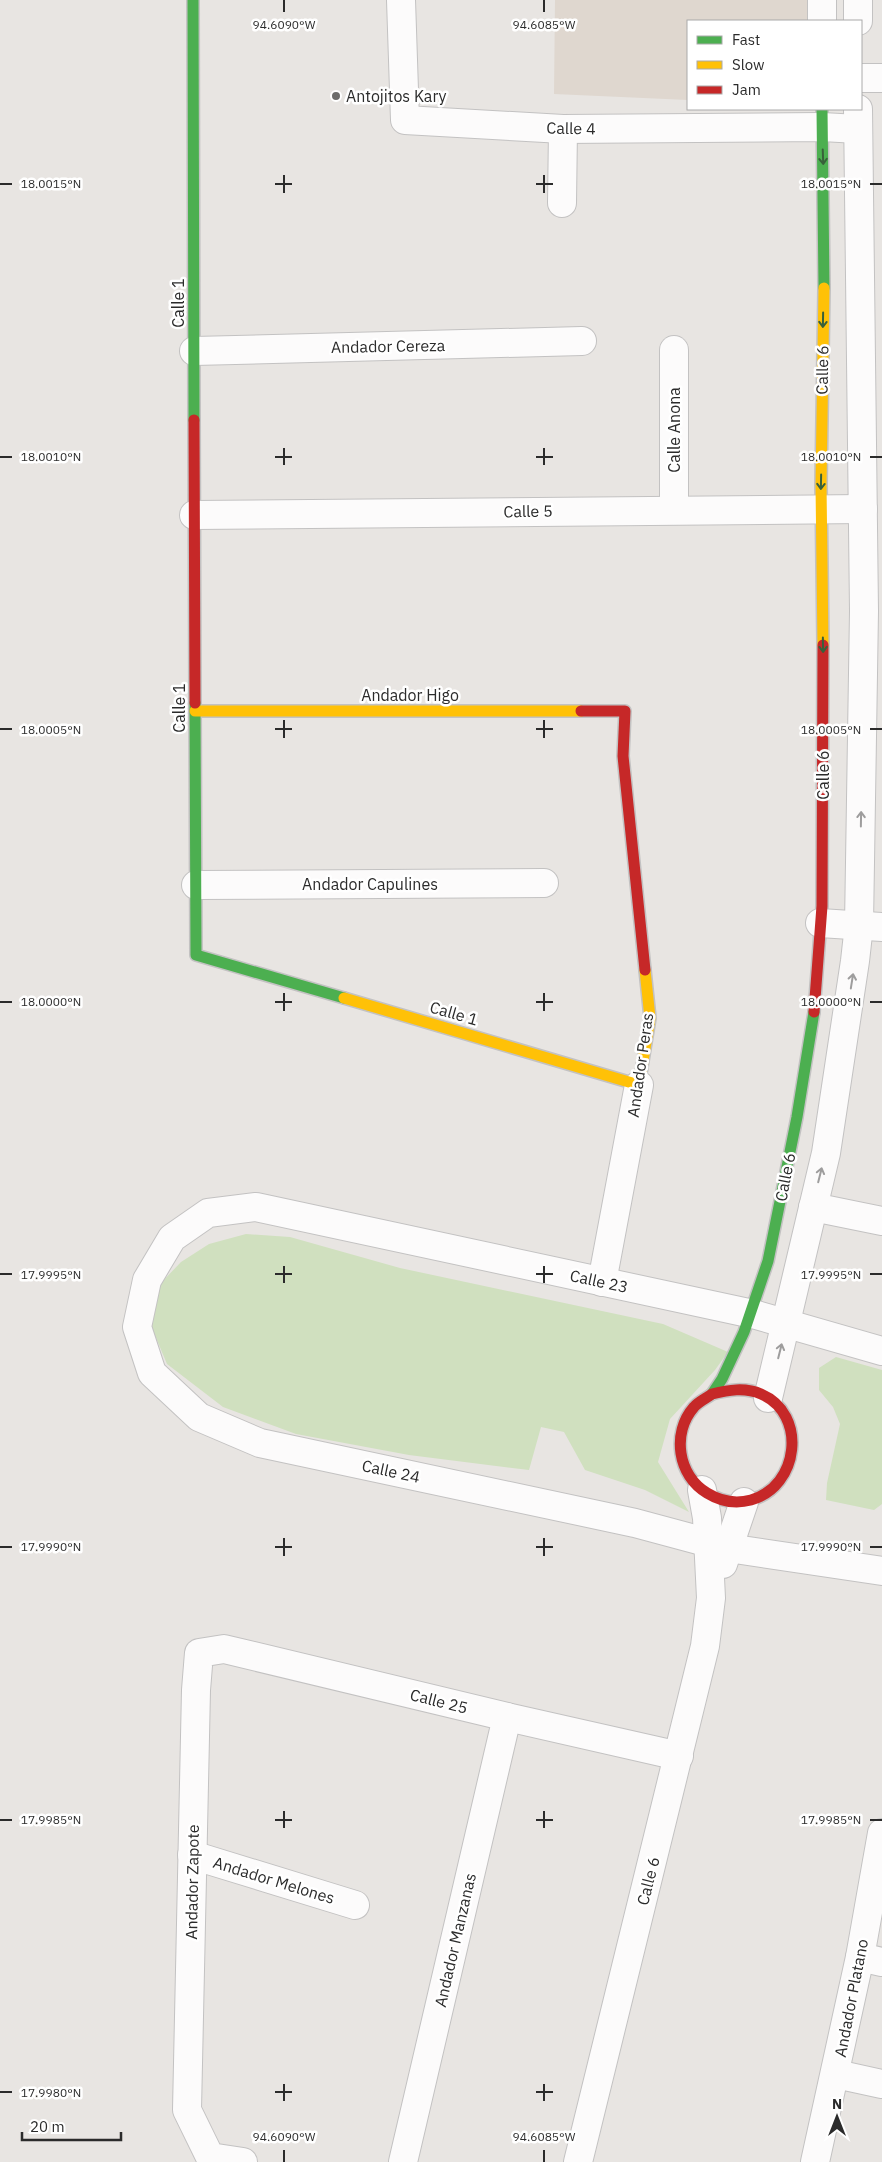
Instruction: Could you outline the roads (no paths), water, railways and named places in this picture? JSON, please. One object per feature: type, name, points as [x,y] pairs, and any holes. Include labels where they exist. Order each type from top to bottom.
[{"type":"street","name":"Calle 1","points":[[193,0],[196,955],[639,1085]]},
{"type":"street","name":"Calle 4","points":[[401,0],[405,120],[563,129],[822,118],[858,119]]},
{"type":"street","points":[[822,0],[822,20]]},
{"type":"street","points":[[858,0],[858,20]]},
{"type":"street","points":[[862,78],[882,78]]},
{"type":"street","name":"Calle 6","points":[[712,1394],[753,1314],[772,1245],[811,1044],[818,970],[823,870],[824,692],[821,509],[824,198],[822,118]]},
{"type":"street","name":"Calle 6","points":[[768,1398],[826,1153],[856,962],[870,926],[858,119]]},
{"type":"street","points":[[562,204],[563,129]]},
{"type":"street","name":"Andador Cereza","points":[[194,351],[582,341]]},
{"type":"street","name":"Calle Anona","points":[[674,350],[674,510]]},
{"type":"street","name":"Calle 5","points":[[194,515],[863,509]]},
{"type":"street","name":"Andador Higo","points":[[195,711],[625,711]]},
{"type":"street","name":"Andador Peras","points":[[602,1282],[650,1018],[623,756],[625,711]]},
{"type":"street","name":"Andador Capulines","points":[[196,884],[544,883]]},
{"type":"street","points":[[820,923],[870,926]]},
{"type":"street","name":"Calle 23","points":[[256,1207],[753,1314],[882,1351]]},
{"type":"street","name":"Calle 24","points":[[256,1207],[208,1213],[172,1238],[147,1280],[137,1327],[152,1373],[199,1417],[260,1443],[635,1522],[718,1546],[882,1571]]},
{"type":"street","points":[[813,1207],[882,1221]]},
{"type":"street","points":[[731,1389],[751,1391],[768,1398],[784,1415],[793,1436],[792,1458],[782,1479],[766,1494],[744,1502],[722,1500],[702,1490],[686,1473],[680,1451],[682,1428],[694,1408],[712,1394],[731,1389]]},
{"type":"street","name":"Calle 6","points":[[702,1490],[707,1518],[718,1546]]},
{"type":"street","name":"Calle 6","points":[[578,2162],[705,1646],[718,1546],[744,1502]]},
{"type":"street","name":"Calle 25","points":[[199,1653],[224,1648],[507,1717],[679,1756]]},
{"type":"street","name":"Andador Zapote","points":[[199,1653],[196,1690],[186,2110],[210,2157],[243,2162]]},
{"type":"street","name":"Andador Manzanas","points":[[403,2162],[507,1717]]},
{"type":"street","name":"Andador Platano","points":[[815,2162],[836,2074],[871,1960],[882,1833]]},
{"type":"street","name":"Andador Melones","points":[[192,1855],[355,1905]]},
{"type":"street","points":[[836,2074],[882,2084]]},
{"type":"place","name":"Antojitos Kary","points":[[336,96]]}]
